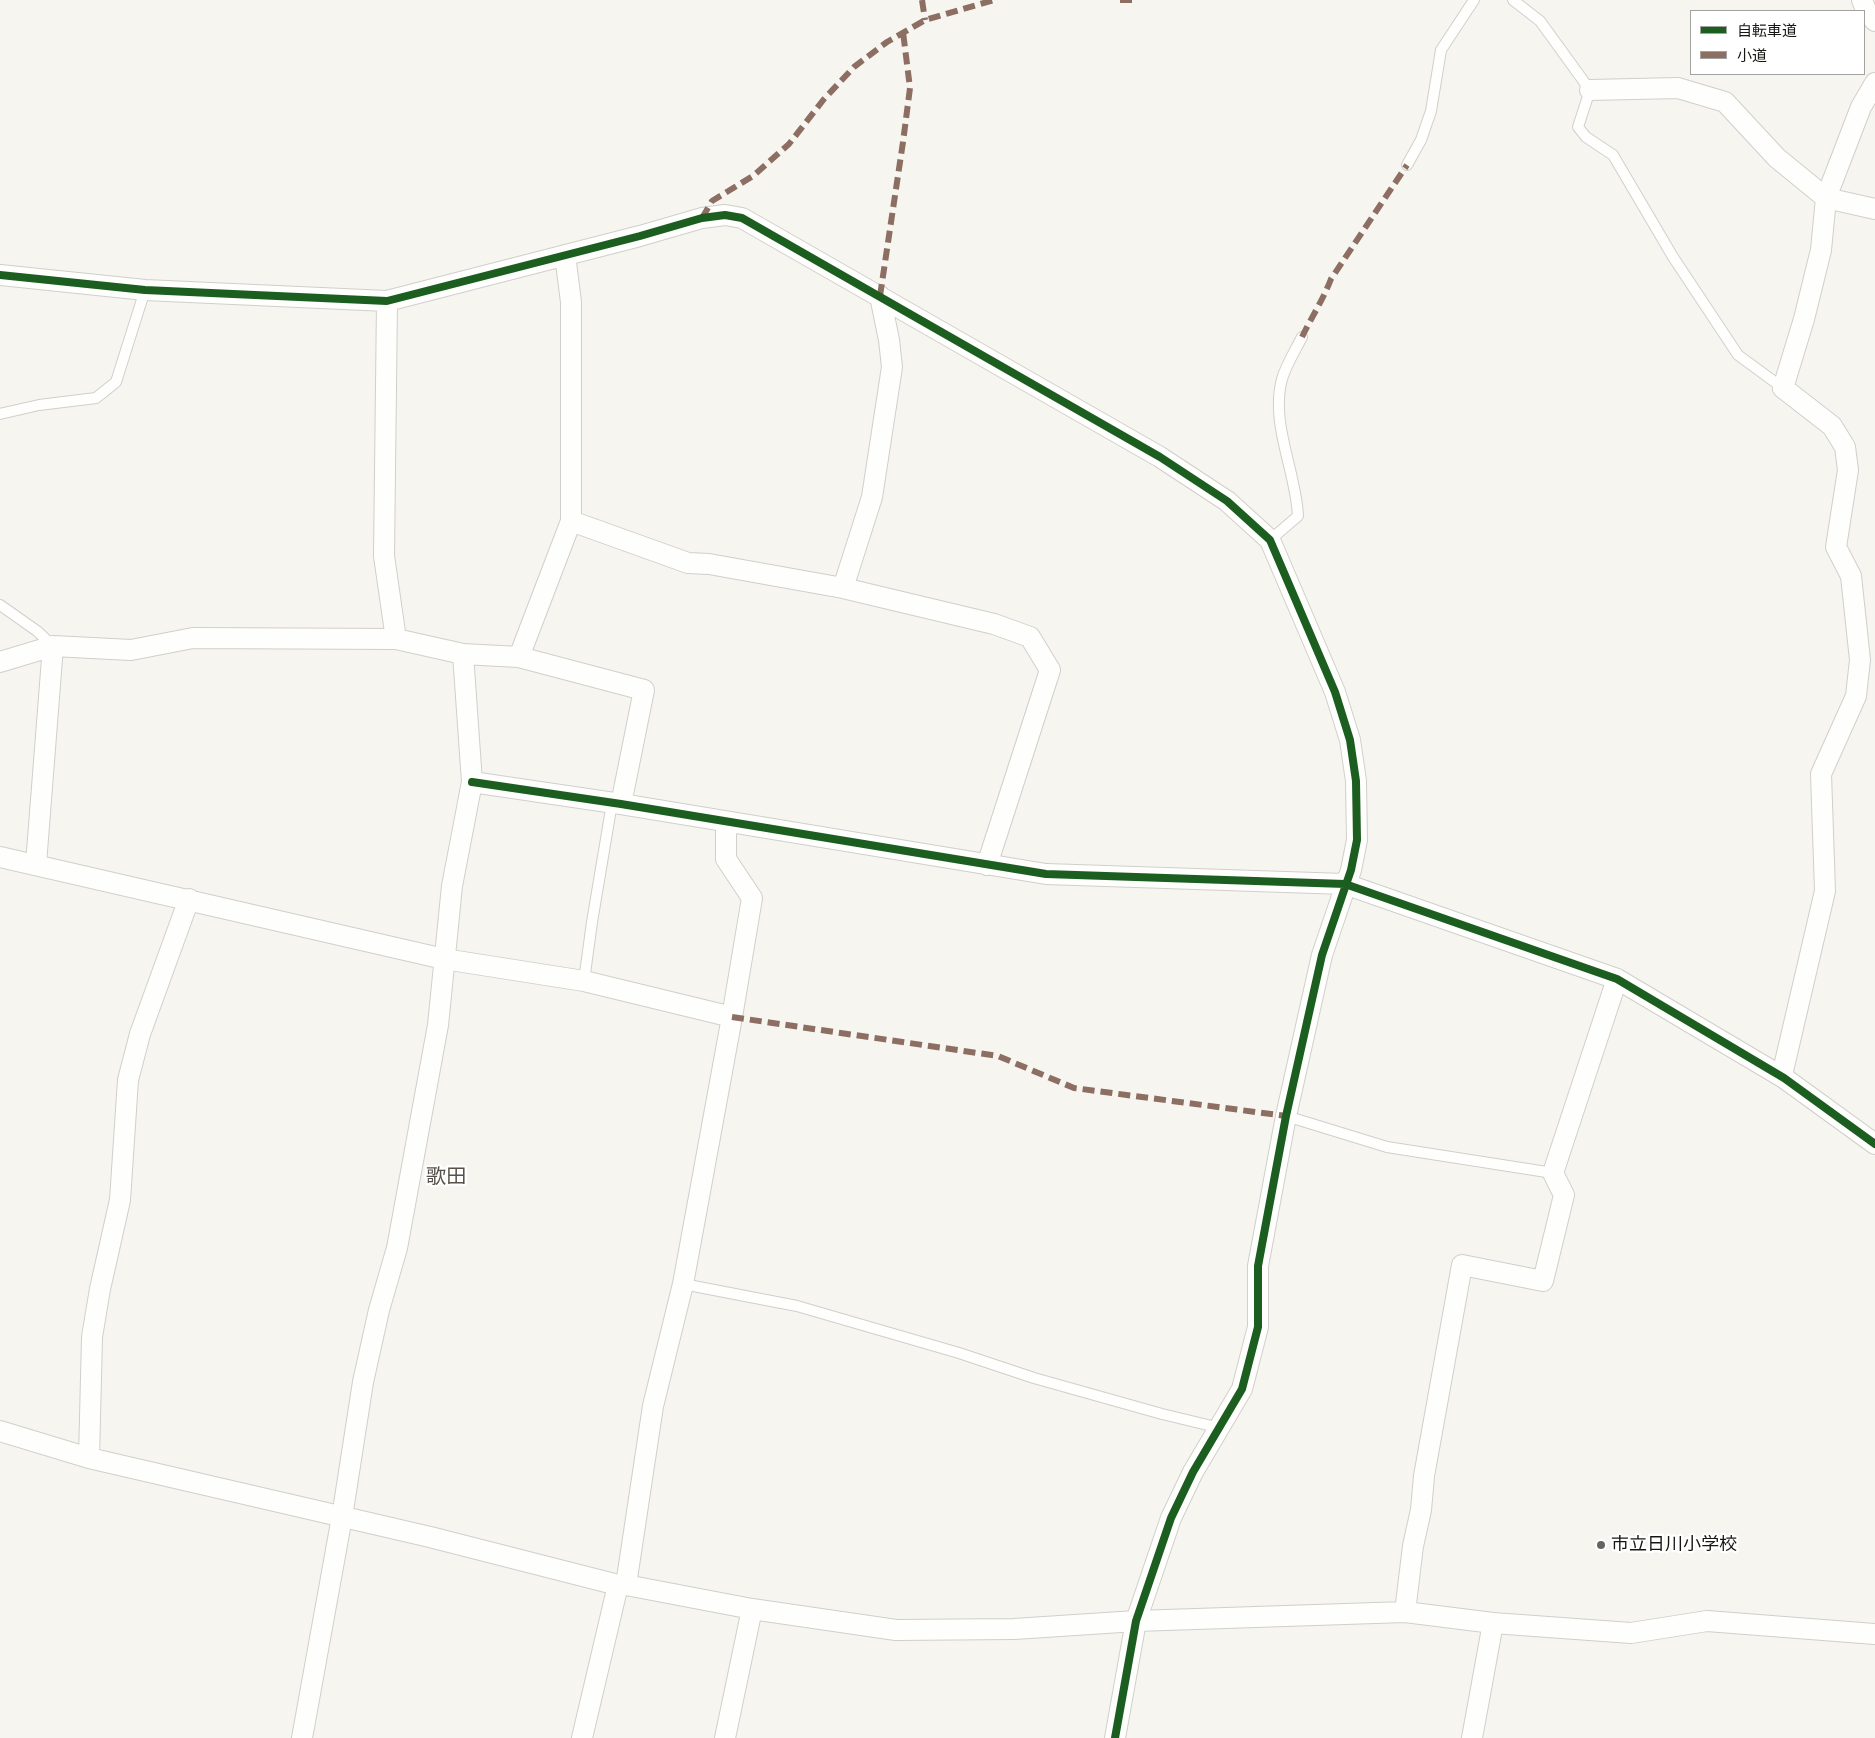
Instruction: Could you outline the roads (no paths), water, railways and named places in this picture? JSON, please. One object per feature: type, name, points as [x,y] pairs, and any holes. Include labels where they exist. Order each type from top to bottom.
[{"type":"street","points":[[1862,0],[1866,10],[1875,21]]},
{"type":"street","points":[[1784,1078],[1782,1075],[1825,891],[1821,774],[1856,696],[1860,660],[1851,576],[1836,547],[1848,470],[1845,447],[1832,426],[1783,388],[1804,319],[1821,250],[1826,198],[1861,107],[1875,83]]},
{"type":"street","points":[[1590,90],[1678,88],[1725,102],[1777,158],[1826,198],[1875,209]]},
{"type":"street","points":[[0,275],[146,290],[387,301],[640,236],[702,218],[725,216],[742,218],[1160,458],[1227,501],[1270,540],[1335,692],[1350,740],[1356,781],[1357,840],[1351,870],[1322,955],[1286,1116],[1258,1266],[1258,1327],[1242,1389],[1170,1518],[1136,1621],[1115,1738]]},
{"type":"street","points":[[519,657],[571,520],[571,302],[565,254]]},
{"type":"street","points":[[843,588],[872,497],[891,376],[890,340],[880,296]]},
{"type":"street","points":[[387,301],[384,556],[396,639]]},
{"type":"street","points":[[571,520],[688,563],[709,564],[843,588],[994,624],[1030,637],[1050,670],[987,865]]},
{"type":"street","points":[[0,662],[53,646],[131,650],[193,638],[396,639],[463,654],[519,657],[644,690],[617,804]]},
{"type":"street","points":[[36,864],[53,646]]},
{"type":"street","points":[[302,1738],[342,1517],[363,1382],[379,1310],[397,1248],[438,1025],[452,886],[472,782],[463,654]]},
{"type":"street","points":[[472,782],[1046,874],[1345,884],[1618,979],[1784,1078],[1875,1144]]},
{"type":"street","points":[[582,1738],[622,1585],[653,1406],[683,1284],[752,898],[726,859],[726,822]]},
{"type":"street","points":[[0,857],[444,959],[584,981],[732,1017]]},
{"type":"street","points":[[90,1458],[92,1336],[100,1289],[120,1200],[128,1080],[140,1034],[189,900]]},
{"type":"street","points":[[1405,1612],[1413,1546],[1421,1510],[1426,1467],[1462,1265],[1543,1281],[1564,1195],[1553,1173],[1618,979]]},
{"type":"street","points":[[0,1431],[90,1458],[430,1536],[622,1585],[752,1609],[896,1630],[1014,1630],[1136,1621],[1405,1612],[1493,1623],[1631,1633],[1707,1621],[1875,1634]]},
{"type":"street","points":[[725,1738],[752,1609]]},
{"type":"street","points":[[1472,1738],[1493,1623]]},
{"type":"lane","points":[[1407,164],[1421,140],[1431,111],[1441,50],[1474,0]]},
{"type":"lane","points":[[1513,0],[1540,21],[1590,90],[1578,127],[1586,137],[1613,155],[1673,258],[1738,355],[1783,388]]},
{"type":"lane","points":[[0,414],[39,405],[96,398],[116,382],[146,290]]},
{"type":"lane","points":[[1270,540],[1298,516],[1297,498],[1278,407],[1282,378],[1302,337]]},
{"type":"lane","points":[[0,605],[38,631],[53,646]]},
{"type":"lane","points":[[584,981],[592,922],[617,804]]},
{"type":"lane","points":[[1286,1116],[1387,1147],[1553,1173]]},
{"type":"lane","points":[[683,1284],[797,1306],[959,1353],[1034,1378],[1162,1414],[1220,1428]]},
{"type":"place","name":"市立日川小学校","points":[[1601,1545]]},
{"type":"district","name":"歌田","points":[[446,1178]]}]
